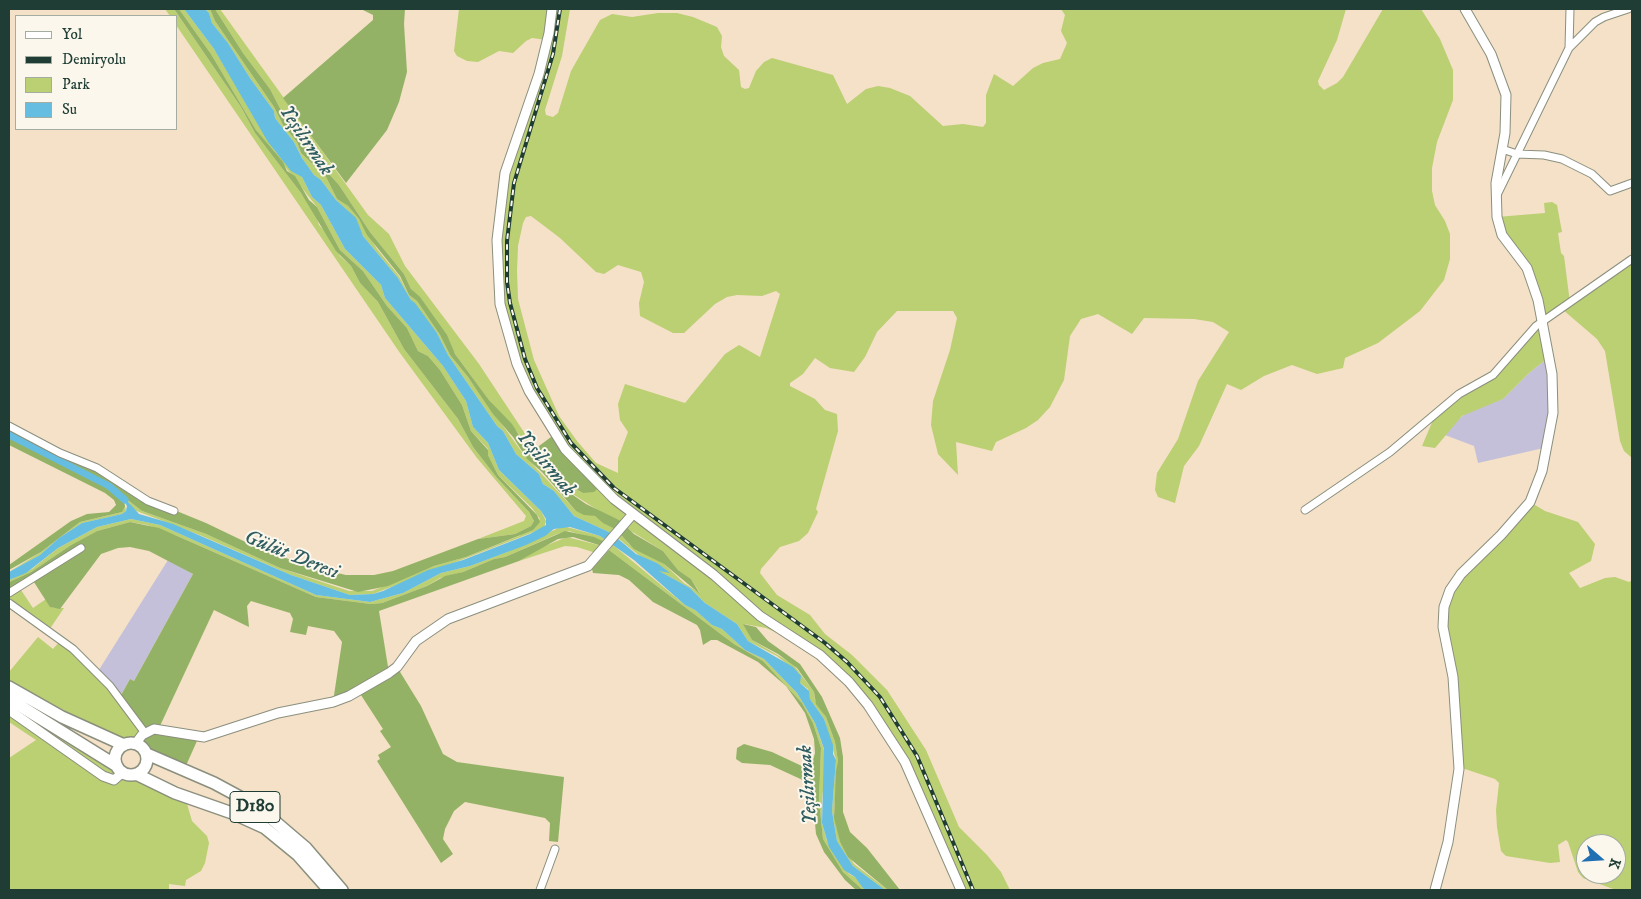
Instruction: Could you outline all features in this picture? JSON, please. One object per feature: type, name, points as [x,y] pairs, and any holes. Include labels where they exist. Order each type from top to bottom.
[{"type":"highway","points":[[9,686],[62,717],[124,745],[136,743],[147,754],[145,766],[136,774],[120,769],[9,699]]},
{"type":"highway","points":[[120,769],[116,754],[124,745]]},
{"type":"highway","name":"D180","points":[[147,754],[214,783],[240,797],[272,819],[306,848],[342,890]]},
{"type":"highway","name":"D180","points":[[136,774],[175,793],[232,813],[265,828],[298,855],[329,890]]},
{"type":"street","points":[[552,9],[549,33],[539,74],[510,156],[502,188],[497,240],[500,304],[517,364],[547,423],[578,465],[629,518],[714,575],[770,624],[820,655],[849,682],[868,704],[905,762],[961,890]]},
{"type":"street","points":[[1435,890],[1448,842],[1460,769],[1453,677],[1443,627],[1444,607],[1450,590],[1461,574],[1519,515],[1537,489],[1547,452],[1553,413],[1552,374],[1543,321],[1527,268],[1500,228],[1495,198],[1507,112],[1502,79],[1491,54],[1464,9]]},
{"type":"street","points":[[1569,48],[1570,9]]},
{"type":"street","points":[[1495,198],[1569,48],[1595,22],[1628,9]]},
{"type":"street","points":[[1502,149],[1517,154],[1562,158],[1592,174],[1610,191],[1632,183]]},
{"type":"street","points":[[1306,510],[1390,452],[1459,394],[1493,375],[1505,364],[1528,333],[1632,259]]},
{"type":"street","points":[[9,426],[60,453],[97,468],[148,501],[174,511]]},
{"type":"street","points":[[136,743],[145,733],[159,728],[204,737],[278,713],[333,702],[349,696],[368,687],[397,667],[416,641],[437,625],[462,613],[588,566],[629,518]]},
{"type":"street","points":[[9,593],[81,548]]},
{"type":"street","points":[[9,603],[73,649],[110,686],[145,733]]},
{"type":"street","points":[[9,710],[108,778],[117,779],[120,769]]},
{"type":"street","points":[[540,890],[555,848]]},
{"type":"shaded area","points":[[1549,357],[1548,447],[1478,463],[1474,446],[1445,435],[1456,421],[1468,412],[1503,399],[1529,373]]},
{"type":"shaded area","points":[[168,560],[193,574],[134,681],[130,679],[120,697],[97,673]]},
{"type":"green space","points":[[165,9],[174,9],[241,107],[255,133],[316,215],[319,225],[329,236],[340,256],[351,266],[360,283],[378,302],[404,349],[458,419],[473,447],[497,478],[529,512],[534,521],[531,526],[515,534],[478,539],[524,521],[526,516],[477,458],[400,353],[178,28],[178,15],[169,15]]},
{"type":"green space","points":[[174,9],[179,9],[211,54],[256,130],[283,162],[287,171],[295,176],[309,200],[317,207],[340,250],[363,271],[387,306],[407,328],[418,351],[428,356],[440,370],[462,405],[471,431],[488,450],[488,455],[498,475],[537,515],[540,522],[533,530],[466,557],[434,566],[388,586],[358,592],[280,568],[206,534],[142,511],[121,495],[125,506],[122,512],[80,522],[41,552],[9,570],[9,565],[71,521],[87,514],[109,512],[116,505],[114,500],[105,493],[9,445],[9,426],[97,468],[140,496],[206,523],[258,548],[308,566],[346,575],[374,575],[393,571],[478,539],[515,534],[531,526],[534,521],[529,512],[497,478],[473,447],[458,419],[404,349],[378,302],[360,283],[351,266],[336,251],[301,193],[255,133],[241,107]]},
{"type":"green space","points":[[179,9],[184,9],[214,49],[275,151],[302,177],[312,197],[321,205],[345,249],[381,285],[385,298],[443,366],[466,401],[473,427],[488,443],[499,470],[541,511],[546,521],[544,528],[373,594],[350,595],[291,575],[202,536],[134,510],[126,499],[142,511],[206,534],[280,568],[349,591],[372,591],[434,566],[466,557],[519,536],[540,519],[532,508],[498,475],[488,455],[488,449],[471,431],[462,405],[440,370],[428,356],[418,351],[407,328],[387,306],[363,271],[340,250],[317,207],[256,130],[211,54]]},
{"type":"green space","points":[[205,9],[210,9],[215,21],[274,107],[283,125],[297,142],[301,153],[326,177],[337,199],[348,206],[359,219],[377,249],[399,276],[409,295],[417,301],[440,335],[450,355],[524,455],[576,511],[595,516],[615,529],[611,533],[574,516],[554,491],[543,484],[539,474],[516,454],[503,431],[497,426],[448,355],[437,333],[411,300],[398,278],[363,236],[349,212],[336,200],[321,180],[314,175],[302,158],[294,142],[275,118],[274,111],[228,43],[212,23],[209,13]]},
{"type":"green space","points":[[210,9],[215,9],[243,53],[270,89],[285,118],[306,139],[312,155],[339,185],[370,232],[404,274],[411,289],[420,297],[447,335],[455,354],[489,400],[512,424],[532,456],[557,484],[586,504],[621,521],[615,529],[603,523],[595,516],[584,515],[576,511],[542,472],[527,459],[513,437],[493,414],[468,377],[450,355],[440,335],[417,301],[409,295],[400,276],[367,235],[359,219],[348,206],[337,199],[326,177],[301,153],[297,142],[283,125],[274,107],[215,21]]},
{"type":"green space","points":[[215,9],[220,9],[368,215],[389,234],[405,266],[479,364],[543,461],[567,484],[583,493],[578,465],[529,391],[500,304],[499,208],[547,40],[532,38],[513,53],[499,51],[478,62],[467,61],[457,56],[454,51],[459,9],[570,9],[562,56],[545,110],[546,115],[553,117],[558,113],[571,71],[600,20],[612,14],[632,17],[658,13],[677,13],[693,17],[717,27],[722,36],[721,47],[724,56],[739,70],[741,87],[745,89],[749,88],[756,71],[764,62],[772,58],[833,75],[847,104],[866,89],[878,86],[890,88],[910,96],[943,126],[963,124],[983,127],[986,123],[986,95],[994,74],[1013,86],[1033,68],[1043,63],[1060,59],[1067,43],[1061,31],[1065,15],[1061,9],[1346,9],[1337,40],[1318,81],[1324,90],[1337,83],[1343,77],[1383,9],[1421,9],[1440,39],[1453,70],[1453,100],[1437,142],[1432,168],[1432,191],[1435,205],[1445,221],[1450,234],[1450,259],[1444,280],[1420,311],[1378,343],[1345,358],[1343,368],[1317,374],[1292,365],[1264,376],[1241,390],[1227,384],[1199,446],[1184,466],[1175,503],[1158,497],[1155,490],[1157,473],[1178,439],[1198,381],[1229,332],[1213,322],[1194,319],[1144,318],[1132,334],[1098,314],[1081,319],[1070,336],[1064,380],[1050,407],[1038,420],[1026,428],[996,442],[992,451],[956,442],[958,475],[938,454],[931,425],[933,401],[950,350],[957,318],[953,311],[897,311],[877,332],[865,357],[854,372],[830,368],[815,358],[803,374],[790,383],[790,386],[815,399],[825,410],[837,414],[838,431],[816,509],[818,512],[808,533],[799,541],[780,547],[761,569],[760,573],[777,595],[810,615],[825,634],[852,655],[887,690],[926,750],[959,827],[1001,872],[1010,890],[961,890],[905,762],[838,670],[791,639],[766,628],[744,624],[752,640],[793,664],[814,692],[815,700],[826,717],[835,742],[838,761],[834,812],[840,842],[854,864],[888,890],[885,890],[853,866],[837,841],[832,811],[836,760],[824,719],[810,699],[808,689],[800,683],[799,674],[777,656],[748,641],[737,624],[705,603],[690,588],[655,569],[666,572],[657,563],[641,557],[618,538],[621,535],[629,544],[664,564],[684,583],[700,593],[691,579],[678,570],[663,551],[627,527],[628,512],[621,521],[604,514],[557,484],[550,473],[539,464],[524,440],[489,400],[455,354],[435,319],[411,289],[404,274],[370,232],[339,185],[312,155],[308,144],[285,118],[270,89],[243,53]],"holes":[[[531,216],[560,238],[596,272],[604,274],[618,265],[641,272],[644,282],[639,303],[640,316],[673,333],[684,333],[715,304],[727,297],[737,295],[762,296],[776,291],[780,294],[760,357],[739,345],[725,354],[685,403],[625,384],[618,404],[620,420],[628,432],[618,458],[618,473],[596,463],[559,416],[534,360],[518,299],[518,246],[526,217]]]},
{"type":"green space","points":[[361,9],[405,9],[407,72],[399,102],[387,130],[346,183],[283,98],[373,20],[373,15]]},
{"type":"green space","points":[[1552,202],[1557,205],[1562,232],[1558,233],[1561,253],[1564,256],[1570,303],[1632,259],[1632,458],[1624,451],[1620,441],[1605,351],[1597,339],[1562,309],[1543,321],[1533,282],[1502,235],[1497,217],[1545,213],[1544,203]]},
{"type":"green space","points":[[1543,321],[1549,357],[1529,373],[1503,399],[1462,416],[1435,448],[1422,446],[1436,413],[1483,381]]},
{"type":"green space","points":[[555,434],[600,486],[594,492],[583,493],[567,484],[539,455],[535,449]]},
{"type":"green space","points":[[124,501],[126,511],[122,514],[82,523],[60,537],[80,522],[122,512]]},
{"type":"green space","points":[[1530,502],[1545,511],[1578,522],[1595,544],[1591,561],[1569,573],[1580,588],[1605,578],[1615,577],[1629,582],[1632,580],[1632,890],[1616,890],[1600,884],[1626,884],[1626,834],[1576,834],[1576,866],[1566,840],[1558,845],[1560,862],[1550,863],[1506,856],[1501,851],[1496,810],[1499,783],[1495,779],[1465,769],[1460,765],[1445,642],[1447,597]]},
{"type":"green space","points":[[131,519],[160,525],[316,595],[370,602],[403,593],[441,573],[470,566],[507,552],[563,526],[600,536],[606,540],[605,542],[569,531],[557,534],[505,557],[440,578],[427,586],[382,603],[371,604],[316,597],[175,535],[147,525],[130,522],[97,531],[71,545],[31,572],[9,582],[9,580],[32,569],[58,548],[97,527]]},
{"type":"green space","points":[[130,522],[159,528],[316,597],[371,604],[382,603],[427,586],[445,576],[463,572],[494,559],[505,557],[565,531],[594,537],[605,542],[602,546],[573,537],[558,539],[519,561],[379,611],[389,673],[397,667],[421,706],[443,754],[457,762],[564,777],[558,842],[549,841],[550,823],[545,818],[465,802],[454,811],[445,829],[443,839],[453,854],[441,863],[377,761],[380,759],[378,755],[391,747],[380,731],[383,729],[359,692],[333,702],[342,642],[334,631],[308,626],[306,635],[290,632],[293,619],[290,613],[251,601],[247,606],[249,627],[214,610],[159,728],[197,737],[184,770],[145,751],[139,744],[142,735],[120,697],[130,679],[134,681],[193,574],[149,551],[130,547],[118,548],[101,554],[60,609],[50,607],[32,579],[9,593],[9,582],[31,572],[71,545],[97,531]]},
{"type":"green space","points":[[627,527],[634,534],[663,551],[678,570],[691,579],[700,594],[664,564],[634,549],[621,535]]},
{"type":"green space","points":[[567,537],[602,546],[596,553],[577,547],[565,546],[519,561],[540,548]]},
{"type":"green space","points":[[58,539],[40,555],[9,572],[41,552]]},
{"type":"green space","points":[[613,545],[685,605],[695,610],[712,625],[722,629],[745,650],[764,659],[797,693],[815,723],[824,750],[825,771],[822,823],[827,841],[849,874],[855,877],[866,890],[863,890],[843,872],[823,839],[819,800],[821,748],[813,723],[802,703],[763,661],[734,644],[609,550]]},
{"type":"green space","points":[[609,550],[734,644],[763,661],[802,703],[813,723],[821,748],[819,800],[823,839],[843,872],[863,890],[856,890],[845,880],[824,852],[816,834],[812,793],[807,782],[770,765],[742,763],[736,759],[737,748],[744,744],[772,752],[804,767],[811,767],[815,753],[814,739],[805,713],[786,686],[758,662],[717,640],[711,640],[703,645],[697,625],[653,602],[629,580],[619,575],[593,573],[592,569]]},
{"type":"green space","points":[[19,587],[33,608],[46,599],[53,608],[64,608],[49,630],[9,603],[9,593]]},
{"type":"green space","points":[[743,624],[756,627],[768,641],[800,664],[822,697],[840,738],[843,757],[843,812],[850,832],[867,848],[900,890],[888,890],[848,857],[840,842],[834,818],[838,761],[835,742],[826,717],[816,704],[814,692],[797,668],[778,654],[752,640]]},
{"type":"green space","points":[[38,637],[53,649],[61,640],[110,686],[145,733],[133,743],[127,743],[9,687],[9,672]]},
{"type":"green space","points":[[9,699],[125,773],[185,797],[192,821],[207,836],[209,843],[205,863],[201,871],[186,880],[185,886],[169,884],[169,890],[9,890],[9,758],[36,740],[9,722]]},
{"type":"water","points":[[184,9],[205,9],[209,13],[212,23],[228,43],[274,111],[275,118],[294,142],[314,175],[321,180],[336,200],[356,218],[363,236],[398,278],[411,300],[437,333],[448,355],[497,426],[503,431],[516,454],[539,474],[543,484],[554,491],[574,516],[611,533],[636,554],[657,563],[670,573],[659,571],[690,588],[705,603],[737,624],[748,641],[793,667],[801,676],[800,683],[809,691],[810,699],[824,719],[833,745],[833,754],[836,760],[832,811],[837,841],[853,866],[885,890],[866,890],[863,888],[855,877],[844,870],[829,847],[822,823],[824,749],[815,723],[797,693],[764,659],[745,650],[722,629],[712,625],[695,610],[685,605],[634,560],[600,536],[570,527],[554,529],[545,536],[526,545],[470,566],[441,573],[403,593],[370,602],[316,595],[160,525],[131,519],[97,527],[58,548],[26,573],[9,580],[9,572],[40,555],[59,538],[82,523],[122,514],[126,511],[127,506],[120,493],[139,514],[173,524],[291,575],[350,595],[373,594],[383,591],[428,570],[463,560],[530,534],[546,525],[546,519],[541,511],[499,470],[488,443],[473,427],[466,401],[443,366],[385,298],[381,285],[345,249],[321,205],[312,197],[302,177],[291,171],[268,142],[214,49]]},
{"type":"waterway","points":[[9,435],[109,486],[125,500]]},
{"type":"railway","points":[[560,9],[553,54],[514,183],[507,241],[507,282],[510,303],[525,359],[537,388],[571,443],[614,488],[825,643],[847,662],[880,697],[917,756],[973,890]]},
{"type":"water label","name":"Yeşilırmak","points":[[305,141]]},
{"type":"water label","name":"Yeşilırmak","points":[[545,464]]},
{"type":"water label","name":"Gülüt Deresi","points":[[291,556]]},
{"type":"water label","name":"Yeşilırmak","points":[[809,785]]}]
